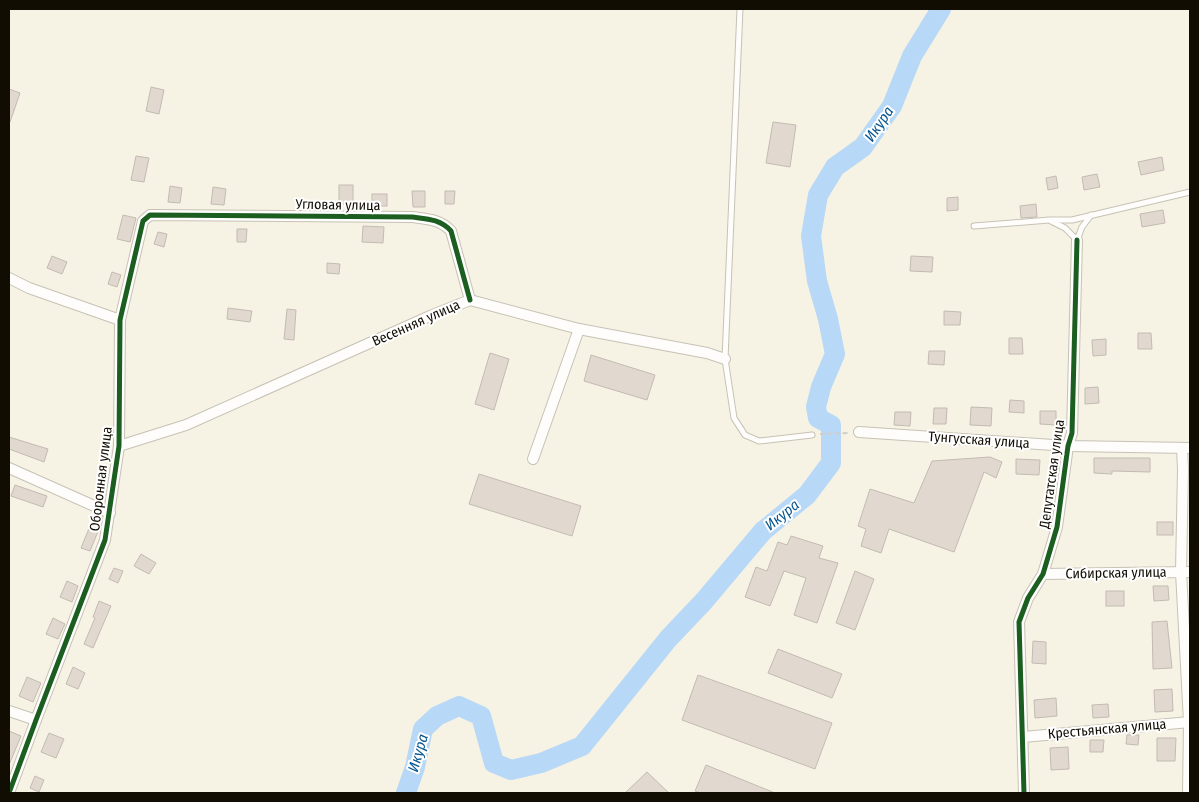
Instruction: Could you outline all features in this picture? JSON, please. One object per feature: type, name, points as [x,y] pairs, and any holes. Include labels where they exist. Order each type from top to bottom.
[{"type":"street","name":"Угловая улица","points":[[150,215],[412,217],[434,220],[445,224],[452,231],[470,300]]},
{"type":"street","name":"Оборонная улица","points":[[9,793],[105,540],[119,446],[120,320],[143,222],[150,215]]},
{"type":"street","name":"Депутатская улица","points":[[1024,793],[1019,622],[1028,598],[1042,574],[1057,527],[1068,446],[1072,434],[1077,240]]},
{"type":"street","points":[[9,278],[29,288],[120,320]]},
{"type":"street","name":"Весенняя улица","points":[[119,446],[186,425],[470,300],[579,329],[725,359]]},
{"type":"street","points":[[533,459],[579,329]]},
{"type":"street","name":"Тунгусская улица","points":[[859,432],[1068,446],[1186,448]]},
{"type":"street","points":[[1164,447],[1174,455],[1183,469]]},
{"type":"street","points":[[1186,448],[1183,469],[1190,722],[1188,793]]},
{"type":"street","points":[[9,468],[110,513]]},
{"type":"street","name":"Сибирская улица","points":[[1042,574],[1186,572]]},
{"type":"street","points":[[9,710],[36,720]]},
{"type":"street","name":"Крестьянская улица","points":[[1023,736],[1190,722]]},
{"type":"lane","points":[[740,9],[725,359],[734,418],[744,435],[759,441],[812,435]]},
{"type":"lane","points":[[974,226],[1072,220],[1190,192]]},
{"type":"lane","points":[[1049,220],[1066,228],[1077,240],[1082,226],[1091,215]]},
{"type":"path","points":[[812,435],[859,432]]},
{"type":"building","points":[[151,87],[164,90],[159,114],[146,111]]},
{"type":"building","points":[[9,89],[20,93],[10,122],[9,122]]},
{"type":"building","points":[[773,122],[796,125],[790,167],[766,163]]},
{"type":"building","points":[[136,156],[149,158],[144,182],[131,180]]},
{"type":"building","points":[[1162,157],[1164,170],[1141,175],[1138,162]]},
{"type":"building","points":[[1097,174],[1100,187],[1084,190],[1082,177]]},
{"type":"building","points":[[1056,176],[1058,188],[1048,190],[1046,178]]},
{"type":"building","points":[[339,185],[353,185],[353,204],[339,204]]},
{"type":"building","points":[[170,186],[182,188],[180,203],[168,202]]},
{"type":"building","points":[[213,187],[226,189],[224,205],[211,204]]},
{"type":"building","points":[[412,191],[425,191],[425,207],[413,207]]},
{"type":"building","points":[[445,191],[455,191],[454,204],[445,204]]},
{"type":"building","points":[[372,194],[387,194],[387,206],[372,206]]},
{"type":"building","points":[[958,197],[958,210],[947,211],[947,198]]},
{"type":"building","points":[[1036,204],[1037,217],[1021,218],[1020,206]]},
{"type":"building","points":[[1163,210],[1165,223],[1142,227],[1140,214]]},
{"type":"building","points":[[123,215],[136,218],[130,242],[117,239]]},
{"type":"building","points":[[363,226],[384,227],[383,243],[362,242]]},
{"type":"building","points":[[237,229],[247,229],[246,242],[237,242]]},
{"type":"building","points":[[158,232],[167,234],[164,247],[154,244]]},
{"type":"building","points":[[52,256],[67,262],[62,274],[47,268]]},
{"type":"building","points":[[911,256],[933,257],[932,272],[910,271]]},
{"type":"building","points":[[327,263],[340,264],[339,274],[327,273]]},
{"type":"building","points":[[112,272],[121,275],[117,287],[108,284]]},
{"type":"building","points":[[228,308],[252,311],[250,322],[227,319]]},
{"type":"building","points":[[287,309],[296,310],[294,340],[284,339]]},
{"type":"building","points":[[944,311],[961,312],[960,325],[944,325]]},
{"type":"building","points":[[1138,333],[1151,333],[1152,349],[1138,349]]},
{"type":"building","points":[[1009,338],[1022,338],[1023,354],[1009,354]]},
{"type":"building","points":[[1106,339],[1106,355],[1093,356],[1092,340]]},
{"type":"building","points":[[929,351],[945,351],[944,365],[928,364]]},
{"type":"building","points":[[490,353],[509,359],[494,410],[475,404]]},
{"type":"building","points":[[591,355],[655,375],[647,400],[584,381]]},
{"type":"building","points":[[1098,387],[1099,403],[1085,404],[1085,388]]},
{"type":"building","points":[[1010,400],[1024,401],[1024,413],[1009,412]]},
{"type":"building","points":[[971,407],[992,408],[991,426],[970,425]]},
{"type":"building","points":[[934,408],[947,408],[946,424],[933,424]]},
{"type":"building","points":[[1040,411],[1056,411],[1056,425],[1040,424]]},
{"type":"building","points":[[895,412],[911,412],[910,426],[894,425]]},
{"type":"building","points":[[9,437],[48,449],[44,462],[9,449]]},
{"type":"building","points":[[990,457],[1002,462],[996,478],[984,472],[954,552],[889,529],[881,553],[861,546],[866,529],[858,526],[870,489],[914,503],[932,461]]},
{"type":"building","points":[[1094,458],[1150,458],[1150,472],[1112,471],[1112,474],[1094,473]]},
{"type":"building","points":[[1016,459],[1040,460],[1039,475],[1016,474]]},
{"type":"building","points":[[479,474],[581,506],[572,536],[469,504]]},
{"type":"building","points":[[15,485],[47,496],[43,507],[11,496]]},
{"type":"building","points":[[1157,522],[1173,522],[1173,535],[1157,535]]},
{"type":"building","points":[[90,526],[99,529],[90,551],[81,548]]},
{"type":"building","points":[[791,536],[823,546],[819,558],[838,563],[817,623],[794,615],[806,578],[784,571],[770,606],[745,597],[756,567],[767,571],[778,542],[787,545]]},
{"type":"building","points":[[141,554],[156,563],[149,574],[134,566]]},
{"type":"building","points":[[114,568],[123,571],[118,583],[109,579]]},
{"type":"building","points":[[855,571],[874,579],[855,630],[836,623]]},
{"type":"building","points":[[67,581],[78,586],[72,602],[60,597]]},
{"type":"building","points":[[1153,586],[1168,586],[1169,600],[1154,601]]},
{"type":"building","points":[[1106,591],[1124,591],[1124,606],[1106,606]]},
{"type":"building","points":[[99,601],[111,606],[93,648],[84,644],[95,618],[93,617]]},
{"type":"building","points":[[53,618],[65,624],[58,639],[46,634]]},
{"type":"building","points":[[1167,621],[1172,668],[1153,669],[1152,622]]},
{"type":"building","points":[[1033,641],[1046,642],[1046,664],[1032,663]]},
{"type":"building","points":[[778,649],[842,674],[832,698],[768,673]]},
{"type":"building","points":[[73,667],[85,673],[78,689],[66,684]]},
{"type":"building","points":[[698,675],[832,723],[815,769],[682,720]]},
{"type":"building","points":[[27,677],[41,683],[33,702],[19,696]]},
{"type":"building","points":[[1172,689],[1173,711],[1155,712],[1154,690]]},
{"type":"building","points":[[1056,698],[1057,716],[1035,718],[1034,700]]},
{"type":"building","points":[[1108,704],[1109,717],[1093,718],[1092,705]]},
{"type":"building","points":[[9,731],[21,736],[9,765]]},
{"type":"building","points":[[49,733],[64,739],[56,758],[41,752]]},
{"type":"building","points":[[1127,735],[1139,735],[1138,745],[1126,744]]},
{"type":"building","points":[[1157,738],[1176,738],[1175,761],[1157,761]]},
{"type":"building","points":[[1090,740],[1104,740],[1103,752],[1090,752]]},
{"type":"building","points":[[1068,747],[1069,769],[1051,770],[1050,748]]},
{"type":"building","points":[[706,765],[775,793],[701,793],[695,791]]},
{"type":"building","points":[[647,772],[669,793],[625,793]]},
{"type":"building","points":[[35,776],[44,780],[39,792],[30,788]]},
{"type":"waterway","name":"Икура","points":[[406,793],[415,767],[423,729],[437,716],[459,706],[481,716],[494,763],[511,770],[541,763],[582,746],[668,639],[704,601],[763,531],[807,495],[831,463],[831,425],[818,418],[816,407],[821,387],[835,354],[828,319],[817,281],[811,236],[818,195],[835,167],[863,147],[892,106],[912,56],[941,9]]},
{"type":"cycle path","points":[[9,793],[105,540],[119,446],[120,320],[143,221],[150,215],[412,217],[433,220],[451,231],[470,300]]},
{"type":"cycle path","points":[[1024,793],[1019,622],[1028,598],[1043,574],[1057,527],[1068,446],[1072,433],[1077,240]]}]
